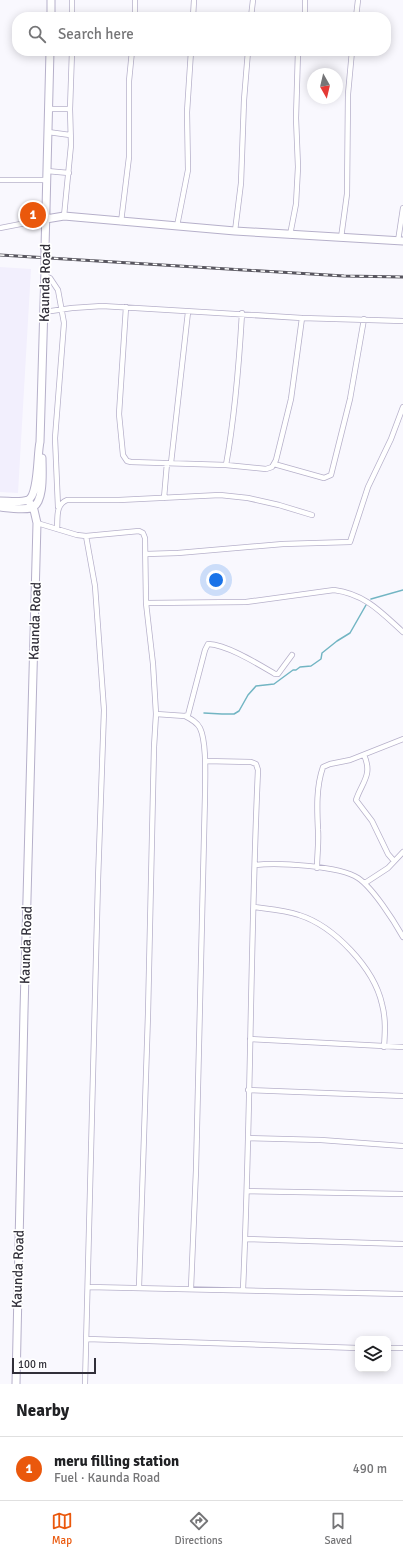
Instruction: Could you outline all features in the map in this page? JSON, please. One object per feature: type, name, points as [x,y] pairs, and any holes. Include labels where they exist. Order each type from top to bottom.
[{"type":"street","points":[[51,0],[51,12]]},
{"type":"street","points":[[72,0],[72,12]]},
{"type":"street","points":[[135,0],[135,12]]},
{"type":"street","points":[[193,12],[194,0]]},
{"type":"street","points":[[252,12],[253,0]]},
{"type":"street","points":[[305,0],[305,12]]},
{"type":"street","points":[[357,12],[358,0]]},
{"type":"street","name":"Kaunda Road","points":[[16,1384],[37,523],[32,507],[24,503],[32,497],[36,489],[40,442],[50,56]]},
{"type":"street","points":[[64,216],[69,173],[72,56]]},
{"type":"street","points":[[121,222],[129,157],[132,56]]},
{"type":"street","points":[[178,226],[188,170],[187,112],[191,56]]},
{"type":"street","points":[[235,231],[241,182],[244,100],[248,56]]},
{"type":"street","points":[[290,235],[296,204],[298,174],[296,118],[298,56]]},
{"type":"street","points":[[341,238],[347,194],[348,94],[352,56]]},
{"type":"street","points":[[49,109],[70,109]]},
{"type":"street","points":[[48,132],[70,136]]},
{"type":"street","points":[[47,171],[69,173]]},
{"type":"street","points":[[0,180],[47,180]]},
{"type":"street","points":[[0,228],[64,216],[235,231],[401,241],[403,208]]},
{"type":"street","points":[[45,273],[58,290],[64,323],[55,448],[58,508],[57,529]]},
{"type":"street","points":[[44,312],[102,306],[188,312],[242,313],[302,318],[403,321]]},
{"type":"street","points":[[126,307],[119,414],[122,454],[127,460],[132,462],[226,465],[266,469],[274,464],[291,399],[302,318]]},
{"type":"street","points":[[164,498],[188,312]]},
{"type":"street","points":[[226,465],[232,431],[240,363],[242,313]]},
{"type":"street","points":[[274,464],[324,478],[331,475],[350,399],[364,319]]},
{"type":"street","points":[[146,554],[178,553],[283,544],[350,542],[368,487],[403,407]]},
{"type":"street","name":"Kaunda Road","points":[[32,507],[38,504],[40,498],[42,455],[40,442]]},
{"type":"street","points":[[58,508],[62,502],[67,500],[220,495],[234,496],[279,505],[312,515]]},
{"type":"street","points":[[0,501],[24,503]]},
{"type":"street","points":[[0,507],[24,503]]},
{"type":"street","points":[[37,523],[76,536],[142,532],[145,538],[146,602],[153,664],[156,714],[139,1288]]},
{"type":"street","points":[[86,536],[95,586],[104,710],[86,1384]]},
{"type":"street","points":[[146,602],[246,602],[334,590],[356,595],[379,611],[403,632]]},
{"type":"street","points":[[185,716],[189,712],[205,650],[208,644],[221,646],[250,659],[275,674],[278,674],[292,655]]},
{"type":"street","points":[[156,714],[185,716],[194,720],[201,730],[205,761],[196,1170],[191,1288]]},
{"type":"street","points":[[317,868],[317,808],[319,781],[323,767],[364,756],[403,739]]},
{"type":"street","points":[[364,756],[368,764],[368,774],[359,789],[356,800],[375,825],[388,854],[394,861]]},
{"type":"street","points":[[205,761],[251,762],[256,764],[258,770],[248,1090],[246,1238],[243,1289]]},
{"type":"street","points":[[365,884],[388,868],[403,852]]},
{"type":"street","points":[[255,865],[279,863],[317,868],[347,874],[357,878],[365,884],[402,935]]},
{"type":"street","points":[[254,907],[285,911],[300,915],[320,925],[349,948],[370,974],[382,1003],[385,1022],[384,1047]]},
{"type":"street","points":[[250,1039],[403,1047]]},
{"type":"street","points":[[248,1090],[403,1096]]},
{"type":"street","points":[[248,1138],[322,1140],[403,1146]]},
{"type":"street","points":[[247,1191],[403,1194]]},
{"type":"street","points":[[246,1238],[403,1244]]},
{"type":"street","points":[[88,1287],[243,1289],[403,1294]]},
{"type":"street","points":[[87,1339],[355,1348]]},
{"type":"street","points":[[391,1348],[403,1348]]},
{"type":"shaded area","points":[[0,267],[31,269],[18,493],[0,492]]},
{"type":"waterway","points":[[371,599],[403,590]]},
{"type":"waterway","points":[[204,713],[234,714],[239,711],[248,695],[256,686],[274,684],[293,670],[300,667],[311,666],[321,659],[322,653],[350,633],[366,605]]},
{"type":"railway","points":[[0,255],[344,276],[403,277]]},
{"type":"place","name":"meru filling station","points":[[33,215]]}]
